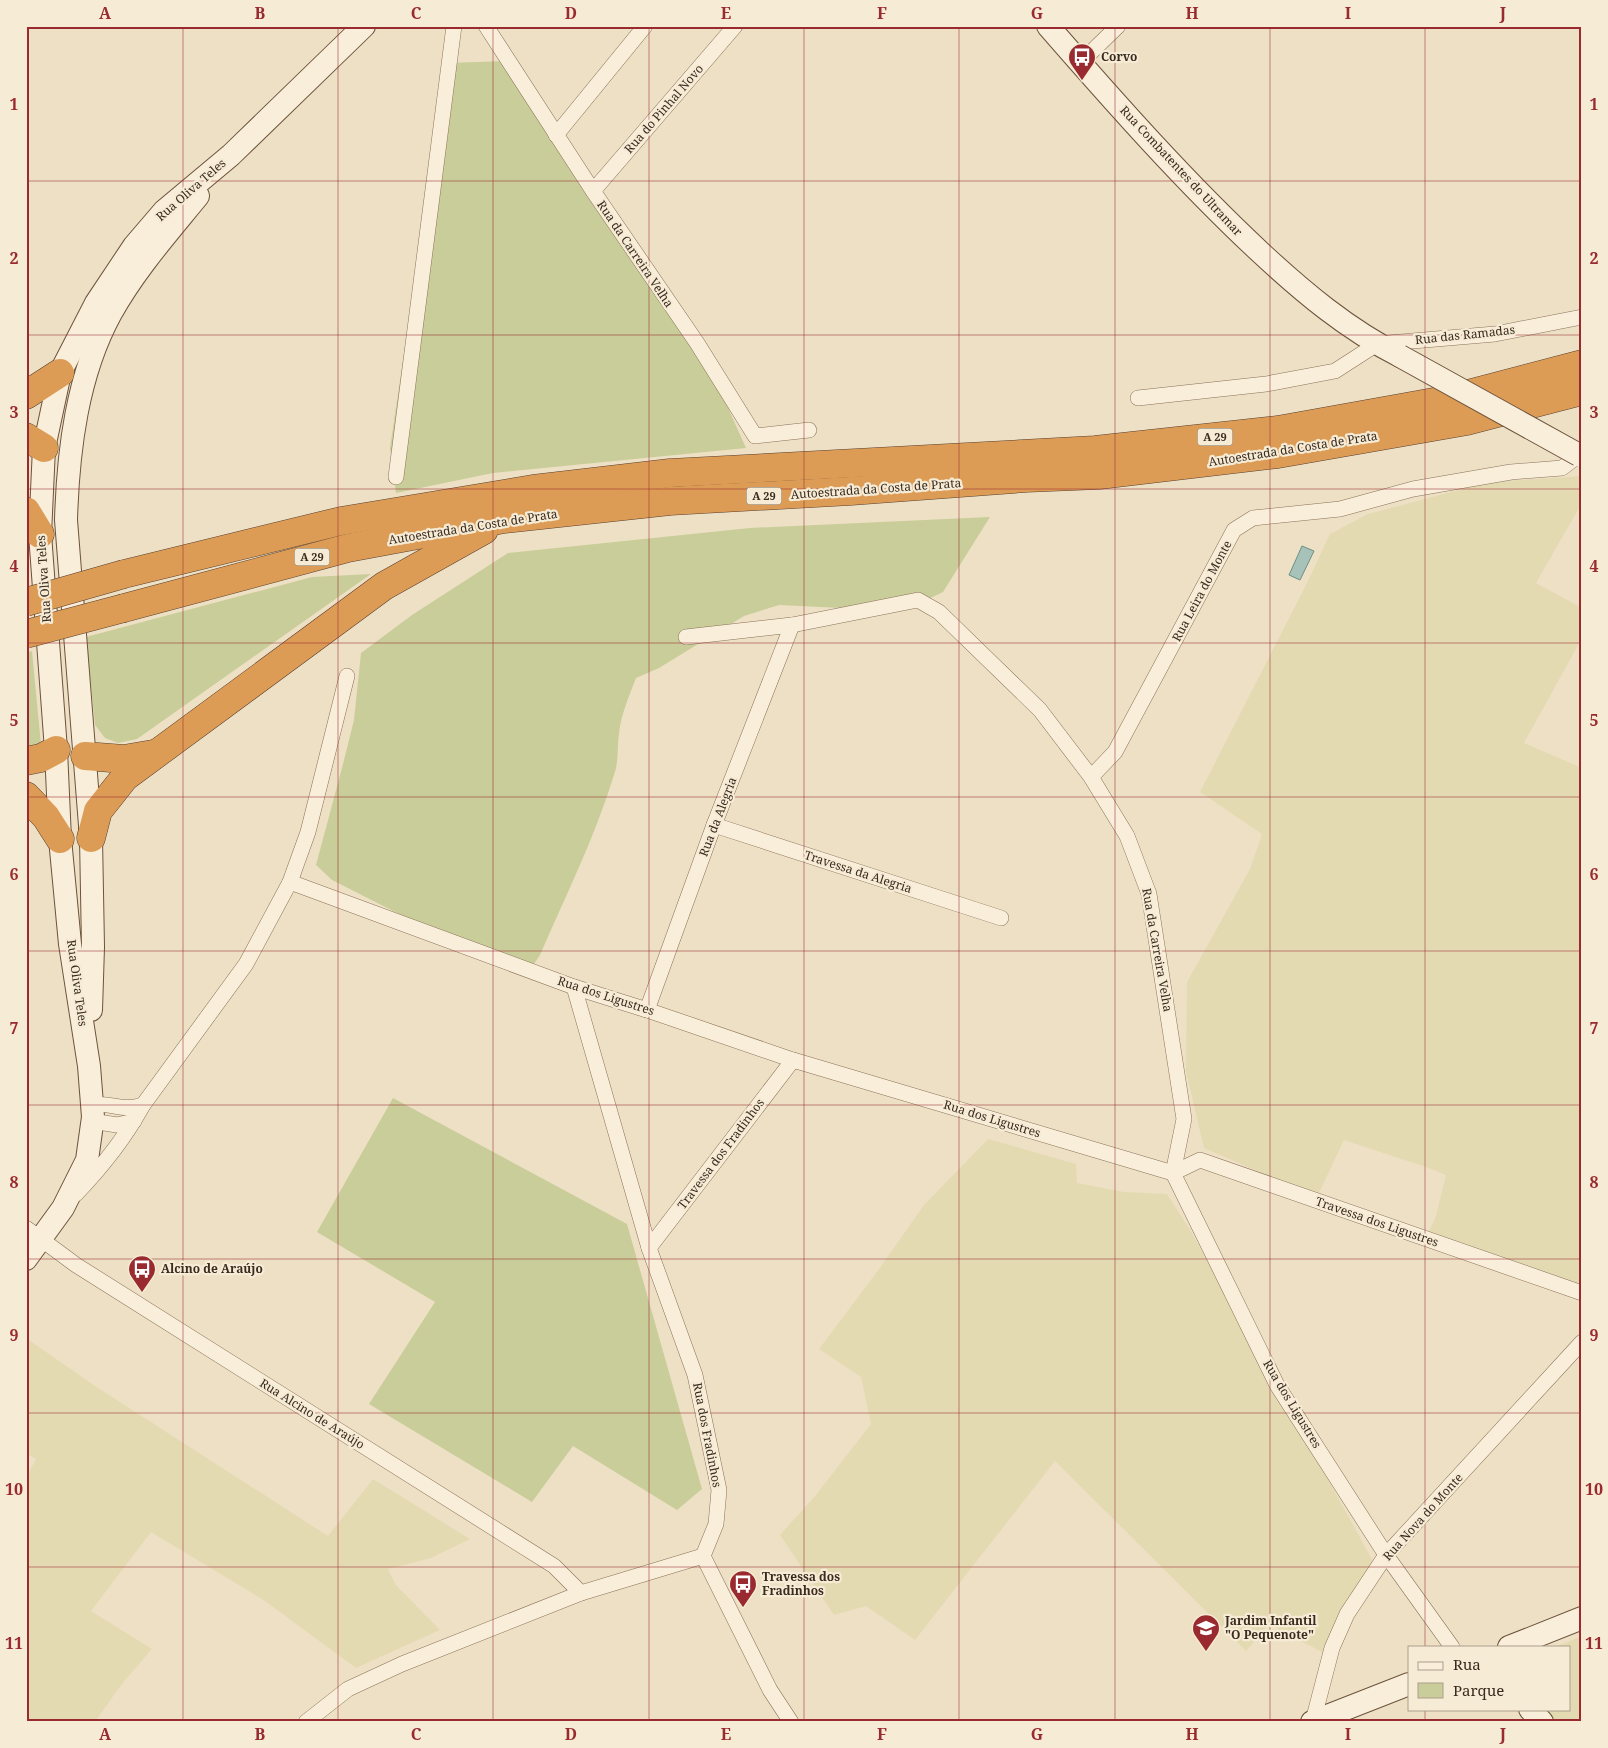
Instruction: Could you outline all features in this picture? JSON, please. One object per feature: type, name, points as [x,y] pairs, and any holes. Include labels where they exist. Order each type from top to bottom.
[{"type":"highway","name":"Autoestrada da Costa de Prata","points":[[26,602],[124,574],[341,521],[533,489],[670,473],[1095,450],[1278,430],[1445,400],[1582,364]]},
{"type":"highway","points":[[26,395],[60,373]]},
{"type":"highway","name":"Autoestrada da Costa de Prata","points":[[26,634],[348,548],[504,519],[670,501],[1099,475],[1269,455],[1467,421],[1582,391]]},
{"type":"highway","points":[[91,838],[98,811],[125,777],[384,586],[504,519]]},
{"type":"highway","points":[[26,761],[42,758],[69,748],[124,759],[157,753]]},
{"type":"highway","points":[[26,796],[46,817],[60,839]]},
{"type":"main road","name":"Rua Combatentes do Ultramar","points":[[1048,26],[1216,211],[1319,304],[1342,322],[1377,344],[1581,455]]},
{"type":"main road","name":"Rua Oliva Teles","points":[[26,1259],[34,1233],[63,1208],[86,1160],[92,1113],[89,1066],[70,944],[60,839],[69,748],[80,698],[66,520],[67,480],[74,425],[92,356],[111,314],[148,257],[231,155],[355,29]]},
{"type":"main road","name":"Rua Oliva Teles","points":[[89,1066],[93,947],[91,838],[69,748],[53,703],[33,522],[32,446],[60,373],[96,303],[134,246],[164,211],[231,155]]},
{"type":"main road","points":[[32,446],[74,425]]},
{"type":"main road","points":[[32,446],[53,456],[67,480]]},
{"type":"main road","points":[[1512,1646],[1582,1618]]},
{"type":"main road","points":[[1312,1722],[1408,1684]]},
{"type":"main road","points":[[1531,1710],[1542,1722]]},
{"type":"street","points":[[396,477],[454,26]]},
{"type":"street","name":"Rua da Carreira Velha","points":[[486,26],[592,191],[697,343],[755,436],[809,430]]},
{"type":"street","points":[[556,135],[645,26]]},
{"type":"street","name":"Rua do Pinhal Novo","points":[[592,191],[735,26]]},
{"type":"street","points":[[1080,63],[1118,26]]},
{"type":"street","name":"Rua das Ramadas","points":[[1377,344],[1495,334],[1582,317]]},
{"type":"street","points":[[1138,398],[1266,384],[1335,371],[1377,344]]},
{"type":"street","name":"Rua Leira do Monte","points":[[1091,777],[1115,752],[1234,530],[1253,518],[1340,509],[1413,489],[1511,472],[1562,468],[1581,455]]},
{"type":"street","name":"Rua da Carreira Velha","points":[[792,625],[918,600],[940,612],[1040,710],[1091,777],[1127,836],[1150,894],[1184,1119],[1173,1173]]},
{"type":"street","points":[[686,637],[792,625]]},
{"type":"street","name":"Rua da Alegria","points":[[647,1010],[714,825],[792,625]]},
{"type":"street","name":"Rua Oliva Teles","points":[[63,1208],[98,1170],[246,964],[290,882],[308,832],[346,676]]},
{"type":"street","name":"Travessa da Alegria","points":[[714,825],[1001,918]]},
{"type":"street","name":"Rua dos Ligustres","points":[[290,882],[574,987],[793,1060],[1173,1173],[1277,1385],[1386,1555],[1451,1646]]},
{"type":"street","name":"Rua dos Fradinhos","points":[[574,987],[649,1248],[695,1375],[719,1490],[716,1524],[703,1556]]},
{"type":"street","name":"Travessa dos Fradinhos","points":[[649,1248],[793,1060]]},
{"type":"street","points":[[134,1121],[116,1125],[92,1113],[104,1104],[131,1109],[143,1105]]},
{"type":"street","name":"Travessa dos Ligustres","points":[[1173,1173],[1200,1160],[1582,1293]]},
{"type":"street","name":"Rua Alcino de Araújo","points":[[34,1233],[76,1266],[554,1566],[581,1593]]},
{"type":"street","name":"Rua Nova do Monte","points":[[1312,1722],[1332,1648],[1348,1614],[1386,1555],[1582,1342]]},
{"type":"street","points":[[306,1722],[348,1689],[402,1664],[581,1593],[703,1556],[770,1690],[791,1722]]},
{"type":"shaded area","points":[[1582,476],[1582,503],[1536,583],[1582,608],[1582,638],[1524,743],[1582,768],[1582,1287],[1425,1240],[1436,1216],[1446,1175],[1429,1168],[1344,1140],[1317,1197],[1204,1148],[1186,1072],[1187,982],[1250,869],[1262,834],[1200,792],[1305,587],[1330,534],[1368,514],[1489,482]]},
{"type":"shaded area","points":[[988,1139],[1076,1164],[1077,1183],[1124,1192],[1167,1194],[1189,1228],[1374,1563],[1333,1658],[1269,1624],[1246,1651],[1055,1461],[915,1640],[866,1606],[834,1615],[780,1535],[815,1496],[871,1424],[861,1377],[819,1349],[924,1205]]},
{"type":"shaded area","points":[[26,1338],[95,1386],[328,1536],[373,1479],[470,1539],[431,1558],[388,1569],[396,1585],[440,1630],[356,1668],[265,1601],[151,1532],[91,1611],[152,1649],[121,1685],[95,1722],[26,1722],[26,1477],[36,1459],[26,1453]]},
{"type":"shaded area","points":[[1582,1636],[1582,1722],[1551,1722],[1543,1710],[1570,1710],[1570,1646],[1557,1646]]},
{"type":"green space","points":[[507,61],[695,334],[746,448],[493,473],[396,493],[390,448],[447,63]]},
{"type":"green space","points":[[990,517],[943,592],[922,602],[841,608],[779,605],[744,616],[659,668],[636,678],[622,719],[617,765],[606,798],[570,888],[540,955],[532,967],[415,922],[332,880],[316,865],[354,720],[361,653],[412,615],[508,553],[750,528]]},
{"type":"green space","points":[[371,574],[137,739],[118,743],[105,738],[95,725],[86,637],[312,577]]},
{"type":"green space","points":[[32,651],[41,745],[26,751],[26,653]]},
{"type":"green space","points":[[393,1098],[627,1224],[702,1489],[677,1510],[573,1446],[532,1502],[369,1404],[435,1302],[317,1232]]},
{"type":"water","points":[[1302,546],[1314,551],[1300,580],[1289,575]]},
{"type":"place","name":"Corvo","points":[[1082,81]]},
{"type":"place","name":"Alcino de Araújo","points":[[142,1293]]},
{"type":"place","name":"Travessa dos Fradinhos","points":[[743,1608]]},
{"type":"place","name":"Jardim Infantil \"O Pequenote\"","points":[[1206,1652]]}]
